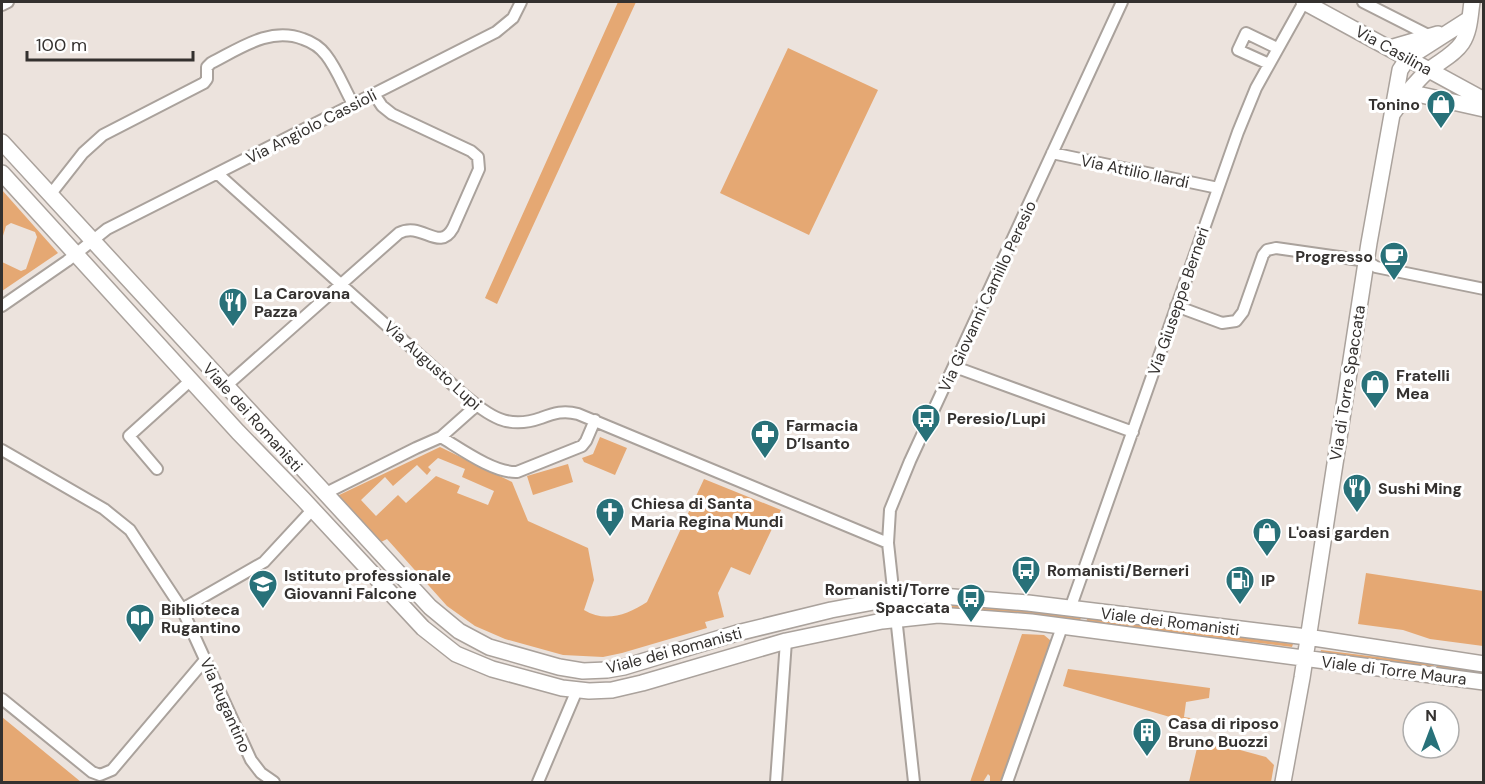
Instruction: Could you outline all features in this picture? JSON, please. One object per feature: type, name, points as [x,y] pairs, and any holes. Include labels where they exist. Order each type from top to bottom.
[{"type":"street","points":[[2,5],[8,2]]},
{"type":"street","name":"Via Angiolo Cassioli","points":[[2,306],[76,254],[107,229],[496,32],[513,18],[521,2]]},
{"type":"street","name":"Via Giovanni Camillo Peresio","points":[[914,783],[888,543],[891,504],[1122,2]]},
{"type":"street","name":"Via Casilina","points":[[1304,2],[1484,100]]},
{"type":"street","name":"Via Giuseppe Berneri","points":[[1070,609],[1248,107],[1277,48],[1304,2]]},
{"type":"street","name":"Via Casilina","points":[[1363,2],[1430,36]]},
{"type":"street","points":[[1391,116],[1408,92],[1461,44],[1466,33],[1472,2]]},
{"type":"street","points":[[1408,57],[1455,30],[1469,19]]},
{"type":"street","points":[[1390,48],[1455,30]]},
{"type":"street","points":[[1269,64],[1238,50],[1246,33],[1277,48]]},
{"type":"street","points":[[50,195],[83,153],[103,135],[204,83],[207,80],[208,65],[261,38],[289,35],[315,45],[329,59],[353,104]]},
{"type":"street","name":"Via di Torre Spaccata","points":[[1283,783],[1391,116],[1400,70],[1408,57]]},
{"type":"street","name":"Via Casilina","points":[[1408,92],[1484,109]]},
{"type":"street","points":[[226,386],[401,232],[415,229],[437,238],[447,237],[453,228],[480,165],[478,157],[471,151],[387,111],[374,94]]},
{"type":"street","name":"Viale dei Romanisti","points":[[2,142],[425,602],[451,626],[489,647],[559,667],[596,671],[613,669],[762,626],[895,598],[920,595],[952,596],[1307,637]]},
{"type":"street","name":"Via Attilio Ilardi","points":[[1052,153],[1218,188]]},
{"type":"street","name":"Viale dei Romanisti","points":[[2,173],[416,622],[442,644],[464,658],[492,669],[549,686],[604,691],[626,687],[786,641],[897,619],[946,615],[1062,627],[1305,658]]},
{"type":"street","name":"Via Augusto Lupi","points":[[218,174],[477,405],[495,417],[512,423],[526,423],[565,411],[595,420],[888,543]]},
{"type":"street","points":[[1176,306],[1222,323],[1236,321],[1243,312],[1265,253],[1280,248],[1367,261],[1377,267],[1484,289]]},
{"type":"street","points":[[955,367],[1133,432]]},
{"type":"street","points":[[157,469],[129,436],[191,380]]},
{"type":"street","points":[[324,494],[441,437],[477,405]]},
{"type":"street","points":[[441,437],[497,468],[517,472],[582,446],[595,420]]},
{"type":"street","name":"Via Rugantino","points":[[2,450],[87,498],[119,520],[134,536],[182,609],[250,760],[274,783]]},
{"type":"street","points":[[182,609],[264,562],[312,509]]},
{"type":"street","points":[[1007,783],[1062,627]]},
{"type":"street","name":"Viale di Torre Maura","points":[[1307,637],[1484,664]]},
{"type":"street","points":[[776,783],[786,641]]},
{"type":"street","name":"Viale di Torre Maura","points":[[1305,658],[1484,682]]},
{"type":"street","points":[[2,699],[86,768],[100,775],[112,770],[205,660]]},
{"type":"street","points":[[538,783],[577,690]]},
{"type":"shaded area","points":[[618,2],[636,2],[497,304],[485,298]]},
{"type":"shaded area","points":[[788,48],[878,90],[809,235],[720,193]]},
{"type":"shaded area","points":[[2,190],[58,253],[2,291],[2,262],[21,271],[26,269],[37,237],[35,232],[11,223],[6,226],[2,239]]},
{"type":"shaded area","points":[[600,437],[627,448],[615,475],[584,462],[582,458],[593,454]]},
{"type":"shaded area","points":[[440,447],[512,482],[528,521],[588,548],[594,580],[584,610],[608,617],[632,611],[647,602],[704,479],[781,510],[750,575],[731,567],[718,593],[724,617],[705,622],[707,628],[603,657],[563,655],[505,639],[475,626],[447,606],[387,539],[381,542],[335,497]],"holes":[[[438,458],[465,469],[462,477],[494,491],[488,505],[457,493],[460,486],[436,476],[406,503],[398,495],[376,516],[361,500],[385,477],[393,486],[417,465],[427,475],[431,470],[428,467]]]},
{"type":"shaded area","points":[[568,464],[573,482],[533,495],[527,476]]},
{"type":"shaded area","points":[[1366,573],[1483,591],[1483,646],[1430,639],[1403,630],[1358,624]]},
{"type":"shaded area","points":[[931,601],[1024,609],[1081,617],[1080,621],[974,610],[915,607],[914,602]]},
{"type":"shaded area","points":[[1088,617],[1293,644],[1292,647],[1086,622]]},
{"type":"shaded area","points":[[1022,634],[1044,635],[1050,640],[1050,644],[1001,782],[990,782],[988,774],[983,782],[970,782]]},
{"type":"shaded area","points":[[1321,650],[1434,664],[1433,669],[1320,654]]},
{"type":"shaded area","points":[[1437,665],[1483,671],[1483,675],[1436,669]]},
{"type":"shaded area","points":[[1068,669],[1210,688],[1209,698],[1186,702],[1184,717],[1209,721],[1208,728],[1063,686]]},
{"type":"shaded area","points":[[2,717],[81,782],[2,782]]},
{"type":"shaded area","points":[[1207,741],[1266,757],[1274,765],[1271,782],[1189,782],[1197,748],[1200,743]]},
{"type":"place","name":"Tonino","points":[[1441,130]]},
{"type":"place","name":"Progresso","points":[[1394,282]]},
{"type":"place","name":"La Carovana Pazza","points":[[233,328]]},
{"type":"place","name":"Fratelli Mea","points":[[1375,410]]},
{"type":"place","name":"Peresio/Lupi","points":[[926,444]]},
{"type":"place","name":"Farmacia D’Isanto","points":[[765,460]]},
{"type":"place","name":"Sushi Ming","points":[[1357,514]]},
{"type":"place","name":"Chiesa di Santa Maria Regina Mundi","points":[[610,538]]},
{"type":"place","name":"L'oasi garden","points":[[1267,558]]},
{"type":"place","name":"Romanisti/Berneri","points":[[1026,596]]},
{"type":"place","name":"IP","points":[[1240,606]]},
{"type":"place","name":"Istituto professionale Giovanni Falcone","points":[[263,610]]},
{"type":"place","name":"Romanisti/Torre Spaccata","points":[[971,624]]},
{"type":"place","name":"Biblioteca Rugantino","points":[[140,644]]},
{"type":"place","name":"Casa di riposo Bruno Buozzi","points":[[1147,758]]}]
